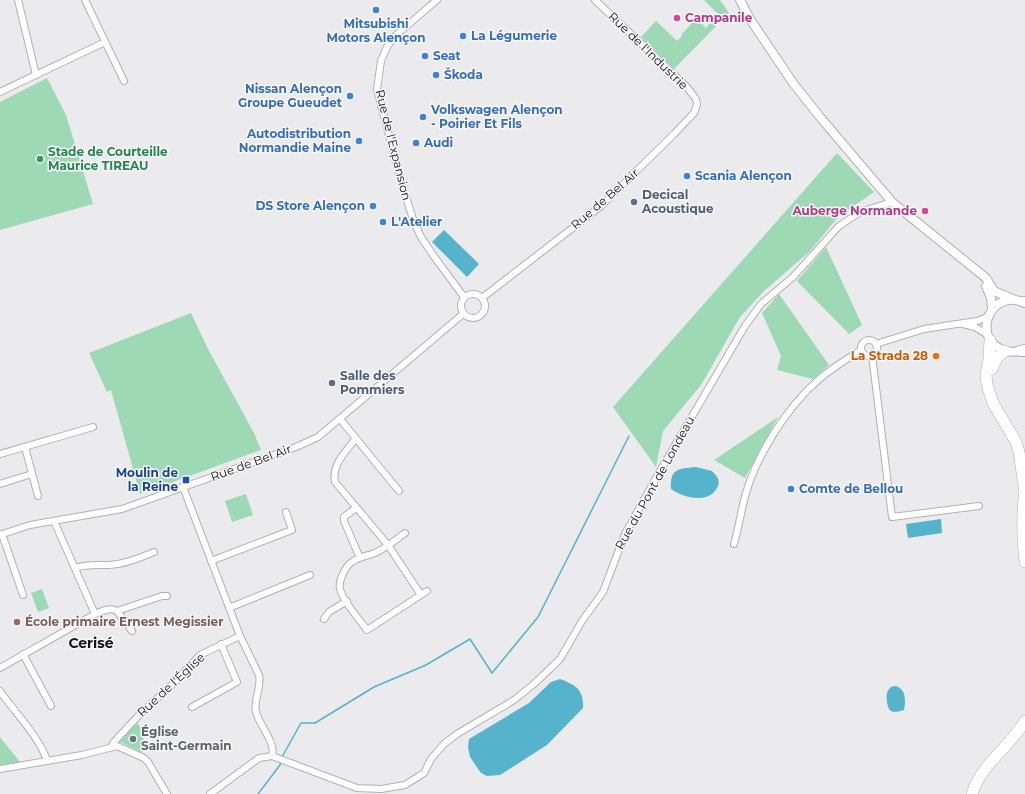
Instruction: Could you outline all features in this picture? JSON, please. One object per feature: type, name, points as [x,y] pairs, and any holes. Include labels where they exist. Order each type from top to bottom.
[{"type":"highway","points":[[989,338],[989,359],[986,374],[986,385],[993,403],[1016,442],[1020,452],[1025,491],[1022,528],[1025,562]]},
{"type":"highway","points":[[986,385],[997,358],[1005,351]]},
{"type":"highway","points":[[972,794],[981,773],[1025,721]]},
{"type":"highway","points":[[964,794],[978,772],[1005,746]]},
{"type":"main road","points":[[735,0],[750,19],[793,83],[892,202],[980,275],[986,278],[994,291],[1012,299],[1025,302]]},
{"type":"main road","points":[[740,0],[750,19]]},
{"type":"main road","points":[[980,275],[991,298],[990,312],[986,326],[989,338],[999,348],[1005,351],[1013,352],[1023,350]]},
{"type":"main road","points":[[990,312],[1001,302],[1012,299]]},
{"type":"street","points":[[18,0],[36,74]]},
{"type":"street","points":[[84,0],[124,82]]},
{"type":"street","name":"Rue de l'Expansion","points":[[437,0],[395,36],[387,47],[381,61],[377,89],[402,185],[414,222],[421,237],[464,298]]},
{"type":"street","name":"Rue de l'Industrie","points":[[594,0],[686,86],[696,99],[697,104]]},
{"type":"street","points":[[0,92],[105,42]]},
{"type":"street","name":"Rue de Bel Air","points":[[482,298],[601,206],[694,113],[697,104]]},
{"type":"street","name":"Rue du Pont de Londeau","points":[[272,756],[357,788],[381,789],[405,785],[424,773],[431,759],[444,744],[457,734],[514,700],[534,684],[560,659],[582,621],[603,592],[625,534],[663,465],[745,326],[762,304],[793,277],[839,226],[860,212],[892,202]]},
{"type":"street","points":[[474,294],[482,298],[485,309],[482,315],[474,319],[463,314],[460,307],[467,295],[474,294]]},
{"type":"street","points":[[876,344],[924,329],[977,321],[985,318],[990,312]]},
{"type":"street","name":"Rue de Bel Air","points":[[1,535],[30,525],[122,509],[183,488],[318,437],[463,314]]},
{"type":"street","points":[[957,324],[976,328],[989,338]]},
{"type":"street","points":[[734,544],[746,493],[771,437],[814,383],[834,367],[860,350],[860,346],[865,340],[871,340],[876,344],[877,350],[872,356],[892,516],[979,506]]},
{"type":"street","points":[[860,350],[866,356],[872,356]]},
{"type":"street","points":[[340,419],[399,491]]},
{"type":"street","points":[[0,454],[93,427]]},
{"type":"street","points":[[355,439],[337,464],[334,477],[339,488],[388,545],[424,593],[367,630],[341,590],[341,580],[348,565],[352,561],[381,550],[388,545],[405,532]]},
{"type":"street","points":[[25,447],[38,496]]},
{"type":"street","points":[[0,484],[32,474]]},
{"type":"street","points":[[183,488],[240,636],[260,680],[255,700],[256,713],[273,746],[272,756],[259,758],[210,794]]},
{"type":"street","points":[[356,508],[344,517],[344,521],[360,558]]},
{"type":"street","points":[[211,561],[292,530],[286,512]]},
{"type":"street","points":[[54,521],[95,614]]},
{"type":"street","points":[[1,535],[23,595]]},
{"type":"street","points":[[75,568],[85,565],[109,565],[128,562],[154,552]]},
{"type":"street","points":[[229,608],[310,575]]},
{"type":"street","points":[[117,612],[162,596],[167,596]]},
{"type":"street","points":[[324,619],[329,612],[347,601]]},
{"type":"street","points":[[0,668],[95,614],[109,609],[117,612],[132,631]]},
{"type":"street","name":"Rue de l'Église","points":[[112,746],[136,718],[173,684],[200,655],[240,636]]},
{"type":"street","points":[[192,707],[237,682],[221,644]]},
{"type":"street","points":[[23,654],[51,706]]},
{"type":"street","points":[[0,691],[42,748],[47,760]]},
{"type":"street","points":[[0,769],[82,755],[112,746],[121,747],[144,758],[148,762],[167,794]]},
{"type":"green space","points":[[704,0],[720,0],[729,13],[674,69],[641,37],[656,21],[677,41],[691,24],[689,22],[694,16],[706,28],[718,14]]},
{"type":"green space","name":"Stade de Courteille Maurice TIREAU","points":[[47,78],[66,115],[93,204],[0,230],[0,102]]},
{"type":"green space","points":[[837,153],[874,192],[839,216],[809,252],[764,291],[740,317],[701,385],[663,431],[656,467],[613,407]]},
{"type":"green space","points":[[826,247],[862,325],[849,334],[797,281]]},
{"type":"green space","points":[[779,294],[829,365],[813,379],[777,370],[781,356],[762,313]]},
{"type":"green space","points":[[191,313],[207,347],[254,433],[261,450],[140,494],[111,390],[107,392],[89,353]]},
{"type":"green space","points":[[778,417],[745,478],[714,460]]},
{"type":"green space","points":[[246,494],[253,515],[232,522],[225,501]]},
{"type":"green space","points":[[42,589],[49,608],[38,612],[31,593]]},
{"type":"green space","points":[[137,723],[143,736],[144,751],[141,752],[120,742],[119,740]]},
{"type":"green space","points":[[0,737],[20,762],[0,766]]},
{"type":"water","points":[[444,230],[479,264],[467,277],[432,242]]},
{"type":"water","points":[[696,467],[712,471],[717,477],[719,481],[718,485],[713,493],[702,498],[696,498],[682,495],[671,489],[672,477],[676,471],[684,468]]},
{"type":"water","points":[[941,519],[942,533],[908,538],[906,524]]},
{"type":"water","points":[[560,679],[578,689],[582,697],[583,708],[547,745],[500,775],[487,776],[481,773],[470,757],[468,747],[469,739],[529,703],[551,682]]},
{"type":"water","points":[[891,687],[899,687],[903,692],[905,703],[904,710],[897,712],[891,711],[887,703],[888,691]]},
{"type":"waterway","points":[[282,757],[301,723],[315,723],[374,687],[426,665],[470,639],[492,673],[538,617],[629,436]]},
{"type":"waterway","points":[[258,794],[280,765],[281,761]]},
{"type":"place","name":"Mitsubishi Motors Alençon","points":[[376,10]]},
{"type":"place","name":"Campanile","points":[[677,18]]},
{"type":"place","name":"La Légumerie","points":[[463,36]]},
{"type":"place","name":"Seat","points":[[425,56]]},
{"type":"place","name":"Škoda","points":[[436,75]]},
{"type":"place","name":"Nissan Alençon Groupe Gueudet","points":[[350,96]]},
{"type":"place","name":"Volkswagen Alençon - Poirier Et Fils","points":[[423,117]]},
{"type":"place","name":"Autodistribution Normandie Maine","points":[[359,141]]},
{"type":"place","name":"Audi","points":[[416,143]]},
{"type":"place","name":"Stade de Courteille Maurice TIREAU","points":[[40,159]]},
{"type":"place","name":"Scania Alençon","points":[[687,176]]},
{"type":"place","name":"Decical Acoustique","points":[[634,202]]},
{"type":"place","name":"DS Store Alençon","points":[[373,206]]},
{"type":"place","name":"Auberge Normande","points":[[925,211]]},
{"type":"place","name":"L'Atelier","points":[[383,222]]},
{"type":"place","name":"La Strada 28","points":[[936,356]]},
{"type":"place","name":"Salle des Pommiers","points":[[332,383]]},
{"type":"place","name":"Moulin de la Reine","points":[[186,480]]},
{"type":"place","name":"Comte de Bellou","points":[[791,489]]},
{"type":"place","name":"École primaire Ernest Megissier","points":[[17,622]]},
{"type":"place","name":"Église Saint-Germain","points":[[133,739]]},
{"type":"district","name":"Cerisé","points":[[91,643]]}]
